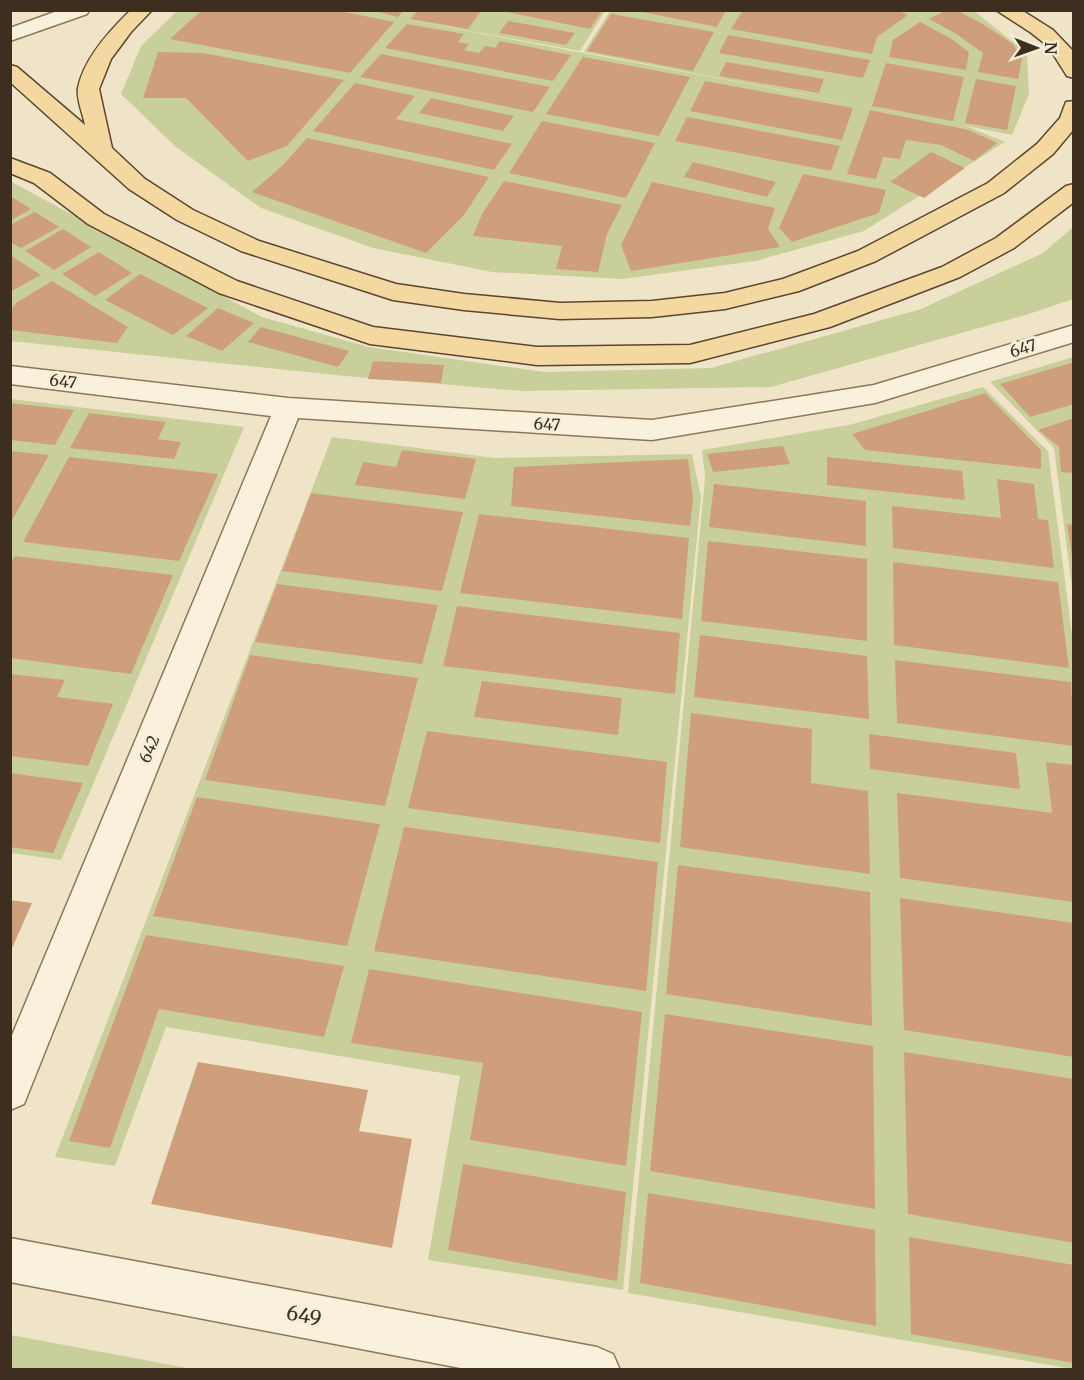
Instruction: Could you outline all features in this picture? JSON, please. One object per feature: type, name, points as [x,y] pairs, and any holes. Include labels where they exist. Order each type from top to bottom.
[{"type":"main road","points":[[101,150],[88,89],[101,58],[124,28],[143,10]]},
{"type":"main road","points":[[1005,10],[1046,32],[1070,63],[1074,72]]},
{"type":"main road","points":[[10,71],[137,184],[185,215],[250,246],[393,292],[560,311],[652,309],[725,301],[780,288],[867,256],[996,188],[1045,149],[1070,119],[1074,106]]},
{"type":"main road","points":[[14,156],[96,219],[228,287],[370,335],[537,356],[690,354],[821,321],[960,267],[1005,243],[1074,191]]},
{"type":"street","points":[[10,35],[80,10]]},
{"type":"street","name":"647","points":[[10,375],[288,408],[652,430],[875,394],[1074,333]]},
{"type":"street","name":"642","points":[[10,1090],[288,408]]},
{"type":"street","name":"649","points":[[10,1260],[597,1370]]},
{"type":"green space","points":[[178,10],[605,11],[580,51],[404,19],[864,106],[584,52],[610,11],[974,11],[1027,53],[1029,94],[1012,135],[966,126],[1005,142],[864,231],[755,261],[622,279],[492,272],[373,248],[261,208],[176,147],[121,94],[141,46]]},
{"type":"green space","points":[[10,181],[262,317],[369,347],[544,372],[711,368],[921,309],[1043,253],[1073,227],[1073,299],[1029,314],[771,387],[522,391],[345,376],[11,341]]},
{"type":"green space","points":[[1073,357],[1073,596],[1054,448],[990,382]]},
{"type":"green space","points":[[983,387],[1048,451],[1073,642],[1073,1369],[628,1293],[705,478],[702,450],[849,425]]},
{"type":"green space","points":[[11,399],[244,427],[61,860],[11,853]]},
{"type":"green space","points":[[332,437],[495,458],[692,454],[701,497],[623,1290],[428,1260],[460,1076],[166,1027],[115,1166],[55,1157]]},
{"type":"green space","points":[[11,1335],[193,1369],[11,1369]]},
{"type":"building","points":[[202,10],[335,10],[394,22],[350,73],[170,39]]},
{"type":"building","points":[[371,10],[404,10],[398,17]]},
{"type":"building","points":[[418,10],[482,10],[468,29],[411,19]]},
{"type":"building","points":[[497,10],[592,10],[601,12],[590,29]]},
{"type":"building","points":[[632,10],[726,10],[717,27]]},
{"type":"building","points":[[743,10],[896,10],[908,15],[877,37],[872,54],[731,29]]},
{"type":"building","points":[[947,10],[956,10],[983,24],[1013,44],[1022,59],[1018,79],[978,72],[983,53],[955,33],[929,19]]},
{"type":"building","points":[[611,14],[714,32],[693,71],[587,51]]},
{"type":"building","points":[[508,21],[575,33],[566,45],[499,33]]},
{"type":"building","points":[[920,22],[950,38],[969,52],[966,70],[889,57],[893,40]]},
{"type":"building","points":[[407,24],[464,34],[458,42],[469,44],[464,50],[479,53],[485,46],[495,48],[500,41],[571,55],[553,81],[385,48]]},
{"type":"building","points":[[728,35],[870,60],[863,78],[719,53]]},
{"type":"building","points":[[158,52],[203,53],[344,80],[287,146],[248,161],[186,98],[143,98]]},
{"type":"building","points":[[381,54],[550,87],[533,112],[360,77]]},
{"type":"building","points":[[583,57],[690,77],[659,136],[546,114]]},
{"type":"building","points":[[726,62],[824,79],[819,93],[719,76]]},
{"type":"building","points":[[886,63],[964,77],[953,121],[872,106]]},
{"type":"building","points":[[976,79],[1016,86],[1007,130],[965,123]]},
{"type":"building","points":[[705,81],[853,108],[842,140],[690,111]]},
{"type":"building","points":[[355,83],[415,96],[396,119],[512,144],[494,170],[313,131]]},
{"type":"building","points":[[431,98],[514,116],[503,131],[419,113]]},
{"type":"building","points":[[870,110],[969,130],[997,143],[974,161],[941,145],[906,140],[900,159],[883,157],[876,179],[847,174]]},
{"type":"building","points":[[687,117],[840,146],[831,171],[675,141]]},
{"type":"building","points":[[542,121],[655,143],[626,198],[509,173]]},
{"type":"building","points":[[307,138],[489,177],[464,215],[426,253],[252,192],[282,166]]},
{"type":"building","points":[[931,152],[965,168],[924,198],[890,182]]},
{"type":"building","points":[[693,162],[776,182],[767,197],[684,177]]},
{"type":"building","points":[[803,174],[886,190],[879,213],[792,242],[779,228]]},
{"type":"building","points":[[504,181],[622,205],[607,234],[598,272],[556,269],[562,246],[473,236],[482,214]]},
{"type":"building","points":[[652,182],[775,208],[768,229],[780,247],[631,271],[621,245]]},
{"type":"building","points":[[10,196],[31,209],[10,221]]},
{"type":"building","points":[[35,212],[59,227],[21,248],[10,242],[10,225]]},
{"type":"building","points":[[63,229],[91,247],[54,270],[25,251]]},
{"type":"building","points":[[99,252],[132,273],[95,296],[62,274]]},
{"type":"building","points":[[10,255],[41,275],[10,292]]},
{"type":"building","points":[[140,274],[208,308],[173,335],[105,300]]},
{"type":"building","points":[[52,281],[128,327],[117,343],[10,330],[10,311],[16,303]]},
{"type":"building","points":[[218,308],[254,323],[222,351],[186,336]]},
{"type":"building","points":[[261,327],[349,351],[338,367],[248,342]]},
{"type":"building","points":[[373,361],[444,365],[441,383],[368,379]]},
{"type":"building","points":[[1074,362],[1074,404],[1030,417],[1000,384]]},
{"type":"building","points":[[985,393],[1041,450],[1041,469],[865,450],[852,434]]},
{"type":"building","points":[[10,403],[74,410],[55,445],[10,440]]},
{"type":"building","points":[[89,413],[166,422],[158,439],[181,442],[174,459],[70,448]]},
{"type":"building","points":[[1074,418],[1074,473],[1061,472],[1059,447],[1038,430]]},
{"type":"building","points":[[783,446],[790,464],[713,472],[707,454]]},
{"type":"building","points":[[402,450],[476,459],[465,499],[355,485],[363,462],[396,467]]},
{"type":"building","points":[[10,451],[49,455],[10,524]]},
{"type":"building","points":[[69,457],[218,474],[179,561],[23,542]]},
{"type":"building","points":[[827,457],[962,471],[965,500],[827,485]]},
{"type":"building","points":[[688,459],[693,498],[690,526],[511,506],[514,467]]},
{"type":"building","points":[[997,479],[1034,484],[1038,519],[1048,520],[1054,568],[893,548],[892,506],[1001,518]]},
{"type":"building","points":[[714,484],[866,501],[866,546],[709,527]]},
{"type":"building","points":[[311,493],[463,512],[442,591],[282,571]]},
{"type":"building","points":[[479,514],[689,538],[682,619],[460,593]]},
{"type":"building","points":[[1067,524],[1074,525],[1074,557],[1072,557]]},
{"type":"building","points":[[708,541],[867,559],[867,641],[701,621]]},
{"type":"building","points":[[15,556],[173,575],[131,674],[10,658],[10,564]]},
{"type":"building","points":[[893,562],[1058,582],[1069,668],[894,645]]},
{"type":"building","points":[[277,584],[438,605],[422,664],[255,642]]},
{"type":"building","points":[[457,606],[680,633],[675,694],[443,666]]},
{"type":"building","points":[[700,635],[867,656],[869,719],[694,697]]},
{"type":"building","points":[[250,655],[418,678],[385,806],[205,780]]},
{"type":"building","points":[[895,660],[1071,682],[1074,746],[897,723]]},
{"type":"building","points":[[10,674],[65,680],[57,697],[113,704],[88,766],[10,756]]},
{"type":"building","points":[[482,681],[622,698],[618,735],[474,717]]},
{"type":"building","points":[[691,713],[812,729],[811,783],[868,791],[870,874],[680,847]]},
{"type":"building","points":[[427,731],[667,762],[660,843],[408,808]]},
{"type":"building","points":[[869,734],[1016,753],[1020,789],[870,769]]},
{"type":"building","points":[[1046,762],[1074,765],[1074,902],[900,878],[897,793],[1052,813]]},
{"type":"building","points":[[10,773],[83,783],[53,853],[10,847]]},
{"type":"building","points":[[197,797],[380,824],[347,946],[153,916]]},
{"type":"building","points":[[404,827],[658,862],[646,991],[374,951]]},
{"type":"building","points":[[678,865],[870,892],[872,1026],[666,994]]},
{"type":"building","points":[[900,898],[1074,923],[1074,1057],[904,1030]]},
{"type":"building","points":[[10,900],[32,903],[10,953]]},
{"type":"building","points":[[146,935],[344,966],[324,1037],[159,1009],[110,1148],[69,1141]]},
{"type":"building","points":[[369,969],[642,1012],[626,1166],[470,1140],[483,1063],[351,1043]]},
{"type":"building","points":[[665,1014],[873,1046],[875,1209],[650,1171]]},
{"type":"building","points":[[904,1052],[1074,1079],[1074,1243],[908,1214]]},
{"type":"building","points":[[198,1062],[368,1090],[359,1131],[412,1139],[392,1248],[151,1204]]},
{"type":"building","points":[[463,1164],[626,1192],[617,1281],[448,1250]]},
{"type":"building","points":[[648,1193],[875,1230],[876,1326],[640,1283]]},
{"type":"building","points":[[909,1237],[1074,1265],[1074,1363],[911,1334]]}]
